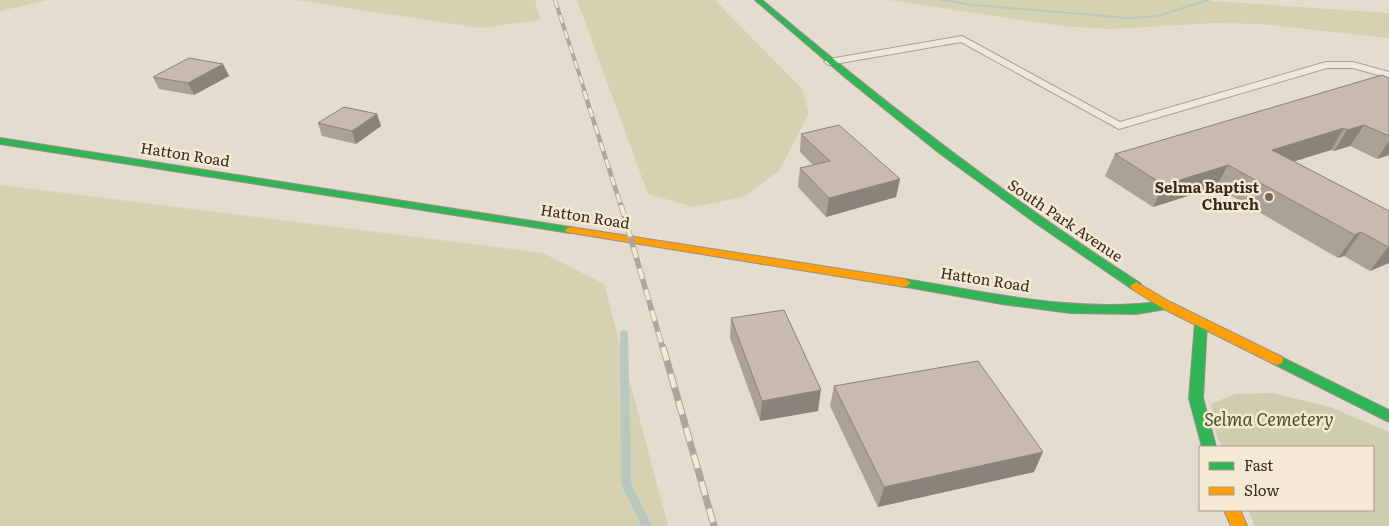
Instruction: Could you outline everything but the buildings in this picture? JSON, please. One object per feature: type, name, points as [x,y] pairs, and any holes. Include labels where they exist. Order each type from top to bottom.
[{"type":"street","name":"South Park Avenue","points":[[758,0],[829,62],[1010,204],[1166,305],[1389,416]]},
{"type":"street","name":"Hatton Road","points":[[0,141],[1052,306],[1100,311],[1140,312],[1166,305]]},
{"type":"street","points":[[1202,323],[1196,398],[1209,446]]},
{"type":"street","points":[[1232,511],[1239,526]]},
{"type":"lane","points":[[829,62],[962,39],[1119,126],[1326,65],[1353,65],[1389,75]]},
{"type":"shaded area","points":[[0,0],[48,0],[0,11]]},
{"type":"shaded area","points":[[296,0],[535,0],[540,20],[480,28]]},
{"type":"shaded area","points":[[577,0],[715,0],[802,89],[809,113],[779,171],[743,197],[693,207],[648,194]]},
{"type":"shaded area","points":[[889,0],[1198,0],[1389,13],[1389,38],[1261,24],[1215,23],[1109,29],[1062,26]]},
{"type":"shaded area","points":[[0,185],[543,253],[604,284],[668,526],[0,526]]},
{"type":"green space","name":"Selma Cemetery","points":[[1272,393],[1330,407],[1389,432],[1389,526],[1255,526],[1248,511],[1374,511],[1374,446],[1222,446],[1216,434],[1211,404],[1235,394]]},
{"type":"waterway","points":[[940,0],[973,5],[1128,18],[1158,16],[1209,0]]},
{"type":"waterway","points":[[624,333],[626,484],[647,526]]},
{"type":"railway","points":[[555,0],[585,92]]},
{"type":"railway","points":[[584,91],[621,206]]},
{"type":"railway","points":[[621,205],[663,349]]},
{"type":"railway","points":[[663,347],[714,526]]},
{"type":"traffic: fast","points":[[758,0],[849,77],[989,186],[1086,254],[1136,286]]},
{"type":"traffic: fast","points":[[0,141],[570,230]]},
{"type":"traffic: fast","points":[[905,283],[1002,300],[1070,309],[1136,309],[1166,305]]},
{"type":"traffic: fast","points":[[1201,323],[1196,398],[1209,446]]},
{"type":"traffic: fast","points":[[1277,360],[1389,416]]},
{"type":"traffic: slow","points":[[570,230],[905,283]]},
{"type":"traffic: slow","points":[[1136,286],[1166,305],[1277,360]]},
{"type":"traffic: slow","points":[[1232,511],[1239,526]]},
{"type":"place","name":"Selma Baptist Church","points":[[1269,197]]}]
